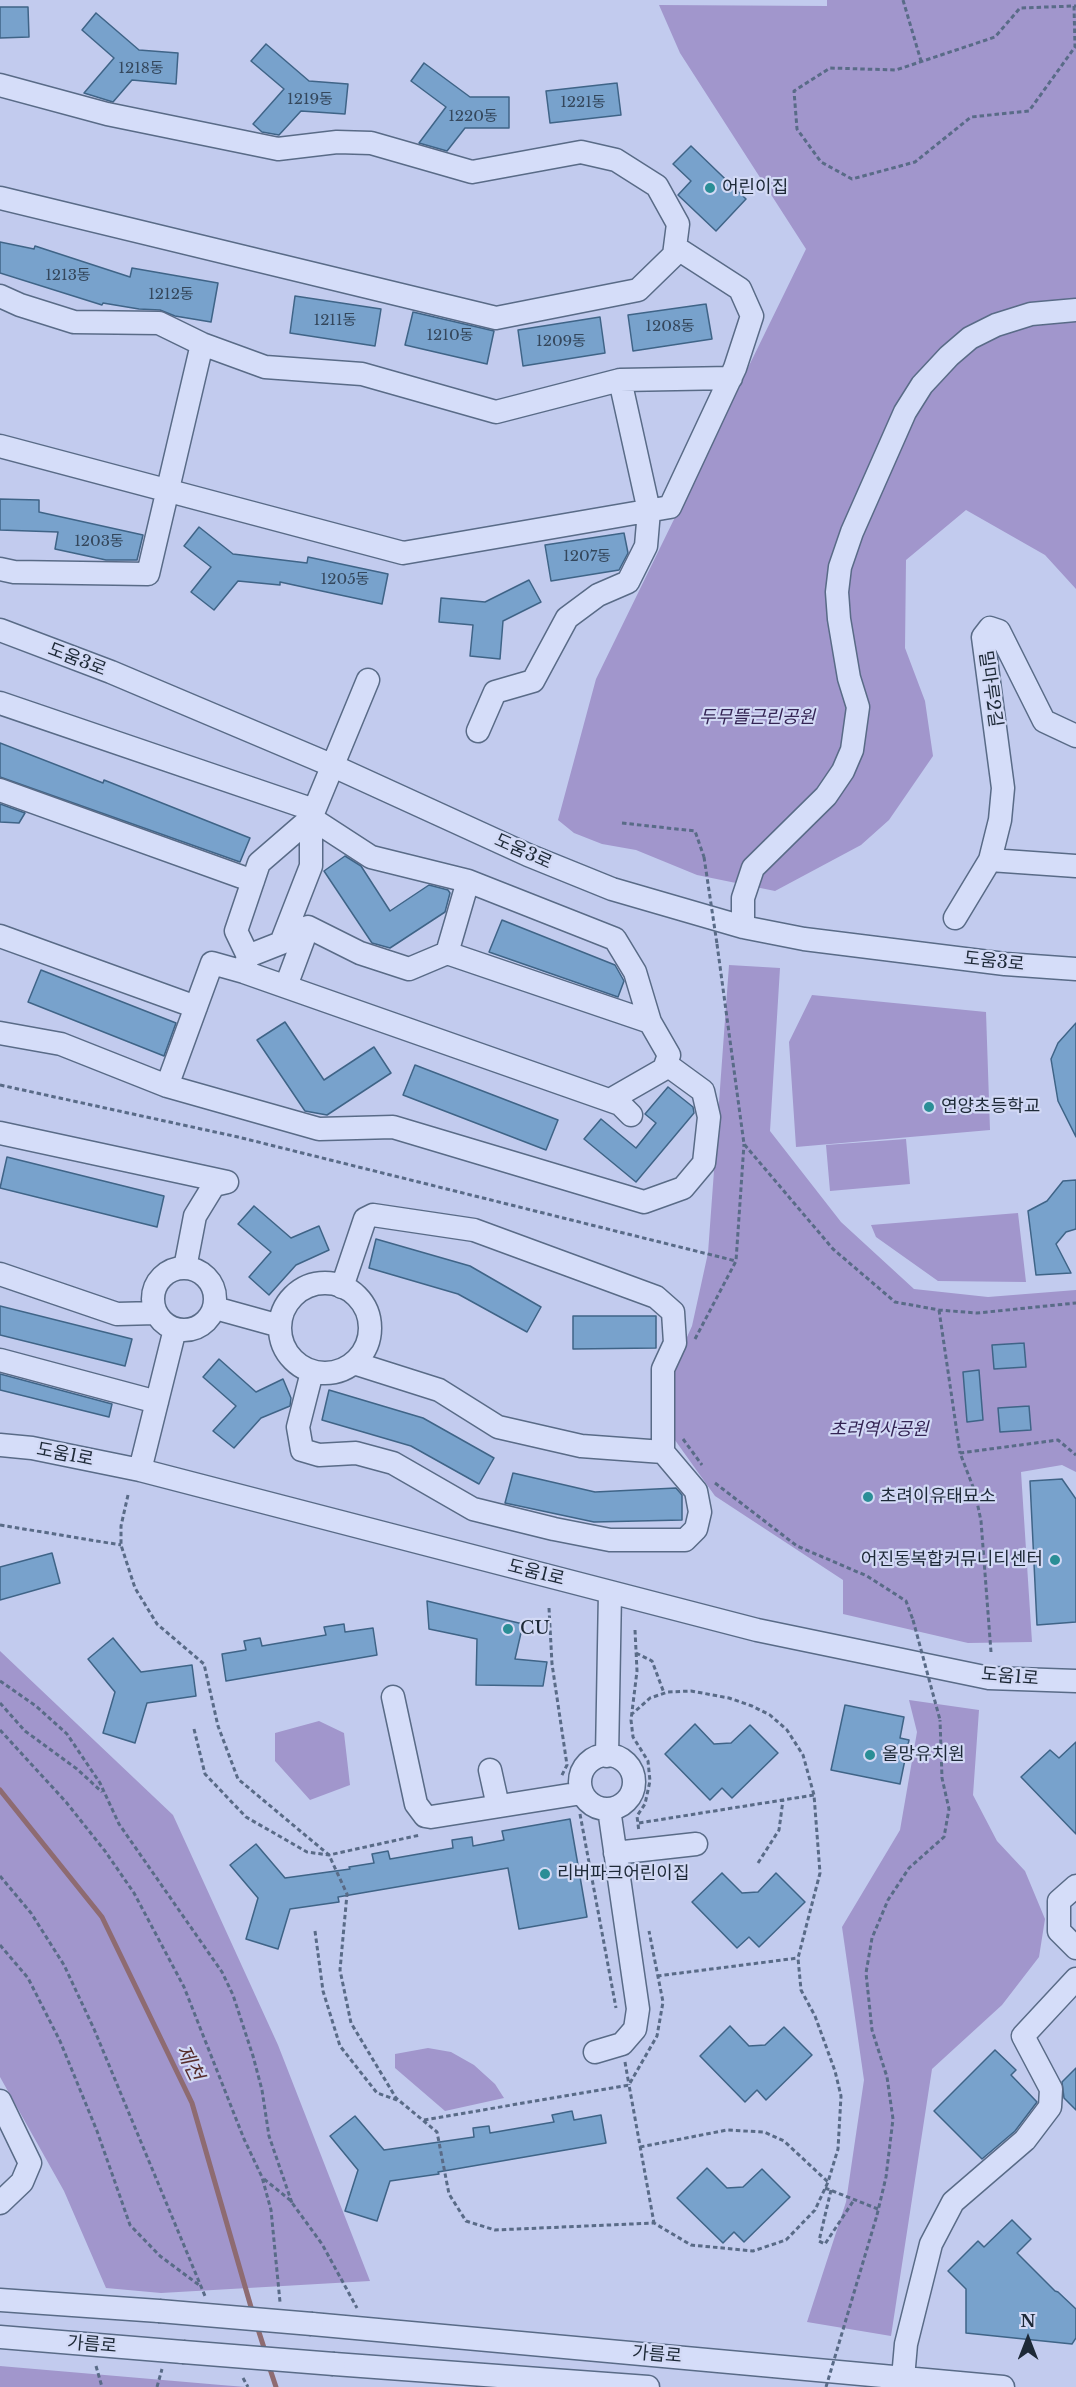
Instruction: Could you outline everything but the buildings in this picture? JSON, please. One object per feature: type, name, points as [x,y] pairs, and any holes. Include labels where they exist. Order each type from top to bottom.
[{"type":"street","points":[[0,85],[107,114],[278,149],[336,142],[371,143],[472,172],[581,152],[616,160],[657,186],[678,224],[674,255],[638,290],[496,318],[0,198]]},
{"type":"street","points":[[0,446],[403,553],[670,507],[731,378],[752,315],[740,289],[675,247]]},
{"type":"street","points":[[0,296],[20,305],[74,322],[159,323],[202,344],[265,366],[362,374],[496,412],[620,380],[731,378]]},
{"type":"street","points":[[743,927],[743,898],[753,868],[826,795],[843,771],[852,750],[858,707],[849,678],[839,618],[837,592],[840,567],[856,522],[905,412],[922,385],[949,356],[970,338],[996,325],[1031,314],[1076,310]]},
{"type":"street","points":[[0,569],[14,572],[148,574],[202,344]]},
{"type":"street","points":[[478,731],[495,692],[532,681],[567,618],[598,595],[628,582],[646,546],[649,511],[620,380]]},
{"type":"street","name":"밀마루2길","points":[[956,918],[990,860],[1000,819],[1003,788],[983,638],[990,628],[999,631],[1044,721],[1076,736]]},
{"type":"street","name":"도움3로","points":[[0,630],[111,672],[332,765],[528,855],[612,889],[743,927],[804,939],[1005,964],[1076,969]]},
{"type":"street","points":[[246,964],[281,943],[311,866],[312,814],[368,680]]},
{"type":"street","points":[[0,703],[312,814],[370,857],[468,882],[615,939],[635,972],[650,1022],[669,1055],[664,1070],[610,1100]]},
{"type":"street","points":[[0,790],[253,882]]},
{"type":"street","points":[[246,964],[236,931],[259,862],[312,814]]},
{"type":"street","points":[[990,860],[1076,866]]},
{"type":"street","points":[[447,953],[468,882]]},
{"type":"street","points":[[286,986],[308,927],[360,953],[409,969],[447,953],[650,1022]]},
{"type":"street","points":[[0,936],[196,1008]]},
{"type":"street","points":[[167,1086],[212,963],[246,964],[286,986],[610,1100],[620,1104],[631,1114]]},
{"type":"street","points":[[0,1033],[61,1044],[167,1086],[319,1129],[393,1127],[644,1202],[683,1188],[704,1163],[709,1117],[703,1091],[666,1064]]},
{"type":"street","points":[[0,1133],[227,1182],[214,1185],[195,1216],[185,1268]]},
{"type":"street","points":[[312,1372],[298,1427],[302,1450],[319,1455],[356,1453],[393,1463],[473,1509],[554,1529],[610,1540],[685,1540],[696,1529],[700,1512],[696,1491],[663,1452],[663,1370],[675,1343],[673,1312],[656,1297],[474,1230],[373,1215],[365,1219],[342,1287]]},
{"type":"street","points":[[185,1268],[201,1273],[209,1279],[216,1298],[215,1308],[211,1317],[204,1324],[185,1331],[165,1325],[156,1313],[153,1296],[162,1277],[171,1271],[185,1268]]},
{"type":"street","points":[[0,1274],[117,1314],[156,1313]]},
{"type":"street","points":[[317,1284],[342,1287],[358,1297],[366,1309],[370,1324],[367,1345],[354,1363],[334,1372],[312,1372],[298,1365],[288,1354],[281,1341],[280,1326],[283,1311],[291,1299],[303,1289],[317,1284]]},
{"type":"street","points":[[215,1308],[280,1326]]},
{"type":"street","points":[[140,1470],[175,1329]]},
{"type":"street","points":[[0,1360],[157,1402]]},
{"type":"street","points":[[354,1363],[439,1390],[498,1427],[581,1446],[663,1452]]},
{"type":"street","name":"도움1로","points":[[0,1445],[32,1448],[140,1470],[757,1629],[990,1678],[1076,1681]]},
{"type":"street","points":[[607,1756],[610,1592]]},
{"type":"street","points":[[393,1697],[416,1804],[425,1816],[431,1817],[498,1806],[577,1802],[609,1809],[624,1803],[630,1796],[634,1780],[627,1764],[620,1759],[607,1756],[596,1758],[584,1769],[577,1802]]},
{"type":"street","points":[[490,1770],[498,1806]]},
{"type":"street","points":[[595,2052],[622,2044],[635,2029],[638,2009],[609,1809]]},
{"type":"street","points":[[615,1853],[696,1844]]},
{"type":"street","points":[[1076,1886],[1059,1901],[1059,1931],[1076,1948]]},
{"type":"street","points":[[903,2378],[906,2344],[931,2244],[953,2202],[1025,2140],[1050,2107],[1051,2089],[1023,2036],[1076,1979]]},
{"type":"street","points":[[0,2101],[30,2163],[22,2182],[0,2204]]},
{"type":"street","name":"가름로","points":[[0,2300],[312,2324],[1003,2387]]},
{"type":"street","name":"가름로","points":[[0,2337],[648,2387]]},
{"type":"path","points":[[903,0],[921,61]]},
{"type":"path","points":[[1075,6],[1075,47],[1029,111],[971,117],[915,162],[852,178],[821,162],[797,129],[794,91],[830,68],[896,70],[995,37],[1020,8],[1075,6]]},
{"type":"path","points":[[622,823],[695,831],[704,857],[717,944],[744,1144],[736,1261],[693,1343]]},
{"type":"path","points":[[0,1085],[238,1137],[736,1261]]},
{"type":"path","points":[[744,1144],[833,1249],[895,1302],[939,1310],[977,1313],[1076,1303]]},
{"type":"path","points":[[939,1310],[960,1453],[975,1492],[981,1521],[991,1652]]},
{"type":"path","points":[[680,1434],[704,1467]]},
{"type":"path","points":[[960,1453],[1058,1440],[1076,1455]]},
{"type":"path","points":[[710,1476],[716,1484],[797,1546],[867,1576],[906,1601],[940,1720],[942,1778],[949,1809],[944,1837],[909,1868],[888,1900],[872,1938],[866,1973],[872,2030],[886,2077],[894,2119],[886,2176],[878,2209],[826,2387]]},
{"type":"path","points":[[128,1495],[121,1526],[121,1545],[135,1588],[157,1624],[204,1664],[218,1726],[238,1779],[329,1855],[347,1894],[340,1970],[351,2023],[400,2101],[437,2132],[450,2194],[466,2221],[495,2230],[654,2223],[690,2245],[753,2251],[786,2240],[815,2210],[828,2182],[838,2149],[841,2096],[835,2071],[815,2016],[801,1990],[798,1958],[820,1873],[814,1795],[803,1755],[786,1730],[770,1715],[729,1698],[690,1691],[664,1693],[650,1698],[632,1714]]},
{"type":"path","points":[[0,1524],[121,1545]]},
{"type":"path","points":[[549,1608],[552,1664],[567,1765],[561,1778]]},
{"type":"path","points":[[635,1629],[637,1671],[632,1714],[633,1737],[648,1761],[650,1781],[645,1804],[637,1816],[639,1822],[814,1795]]},
{"type":"path","points":[[636,1653],[651,1661],[664,1693]]},
{"type":"path","points":[[0,1681],[36,1706],[66,1734],[100,1783],[119,1824],[209,1951],[233,1995],[262,2090],[270,2136],[292,2203]]},
{"type":"path","points":[[0,1703],[25,1731],[77,1769],[104,1793]]},
{"type":"path","points":[[194,1729],[205,1774],[246,1817],[307,1852],[329,1855],[427,1834]]},
{"type":"path","points":[[0,1730],[66,1802],[105,1851],[134,1893],[184,1987],[244,2139],[262,2177],[271,2210],[281,2310]]},
{"type":"path","points":[[758,1863],[779,1830],[783,1800]]},
{"type":"path","points":[[577,1802],[585,1832],[616,2008]]},
{"type":"path","points":[[0,1876],[31,1913],[64,1965],[94,2029],[210,2306]]},
{"type":"path","points":[[315,1931],[323,1991],[340,2046],[377,2093],[400,2101]]},
{"type":"path","points":[[0,1945],[28,1978],[60,2041],[97,2131],[130,2224],[160,2256],[200,2286]]},
{"type":"path","points":[[657,1976],[798,1958]]},
{"type":"path","points":[[622,2044],[654,2223]]},
{"type":"path","points":[[422,2120],[629,2085]]},
{"type":"path","points":[[640,2146],[727,2130],[764,2132],[784,2141],[828,2182]]},
{"type":"path","points":[[262,2177],[292,2203],[322,2244],[358,2309]]},
{"type":"path","points":[[825,2188],[878,2209]]},
{"type":"path","points":[[831,2190],[819,2241],[825,2244],[854,2200]]},
{"type":"path","points":[[95,2362],[102,2387]]},
{"type":"path","points":[[157,2387],[163,2368]]},
{"type":"path","points":[[243,2377],[248,2387]]},
{"type":"green space","name":"두무뜰근린공원","points":[[827,0],[1076,0],[1076,589],[1045,555],[966,510],[906,560],[905,648],[925,701],[933,756],[889,820],[861,845],[775,891],[697,875],[636,850],[602,844],[574,833],[558,820],[596,679],[806,249],[680,53],[659,5],[827,6]]},
{"type":"green space","name":"초려역사공원","points":[[729,965],[780,968],[770,1131],[841,1222],[914,1289],[988,1297],[1076,1290],[1076,1472],[1062,1465],[1021,1472],[1032,1642],[968,1643],[843,1614],[843,1580],[715,1496],[672,1436],[669,1377],[692,1326],[708,1253]]},
{"type":"green space","points":[[812,995],[986,1012],[990,1130],[796,1147],[789,1042]]},
{"type":"green space","points":[[906,1139],[910,1184],[830,1191],[826,1145]]},
{"type":"green space","points":[[1018,1213],[1026,1282],[938,1281],[876,1237],[871,1225]]},
{"type":"green space","points":[[0,1651],[173,1815],[278,2045],[370,2281],[161,2293],[106,2288],[64,2191],[0,2077]]},
{"type":"green space","points":[[909,1700],[979,1710],[973,1795],[997,1841],[1025,1871],[1045,1919],[1039,1957],[1002,2005],[932,2069],[891,2336],[807,2322],[846,2202],[864,2080],[842,1927],[900,1830],[917,1732]]},
{"type":"green space","points":[[319,1721],[344,1733],[350,1785],[310,1800],[275,1761],[275,1733]]},
{"type":"green space","points":[[428,2048],[451,2052],[474,2065],[495,2084],[504,2098],[445,2111],[395,2068],[395,2054]]},
{"type":"green space","points":[[0,2366],[221,2385],[246,2387],[0,2387]]},
{"type":"waterway","name":"제천","points":[[0,1790],[102,1917],[192,2103],[253,2314]]},
{"type":"waterway","name":"제천","points":[[257,2326],[266,2354]]},
{"type":"waterway","name":"제천","points":[[269,2366],[276,2387]]},
{"type":"place","name":"어린이집","points":[[710,188]]},
{"type":"place","name":"연양초등학교","points":[[929,1107]]},
{"type":"place","name":"초려이유태묘소","points":[[868,1497]]},
{"type":"place","name":"어진동복합커뮤니티센터","points":[[1055,1560]]},
{"type":"place","name":"CU","points":[[508,1629]]},
{"type":"place","name":"올망유치원","points":[[870,1755]]},
{"type":"place","name":"리버파크어린이집","points":[[545,1874]]}]
